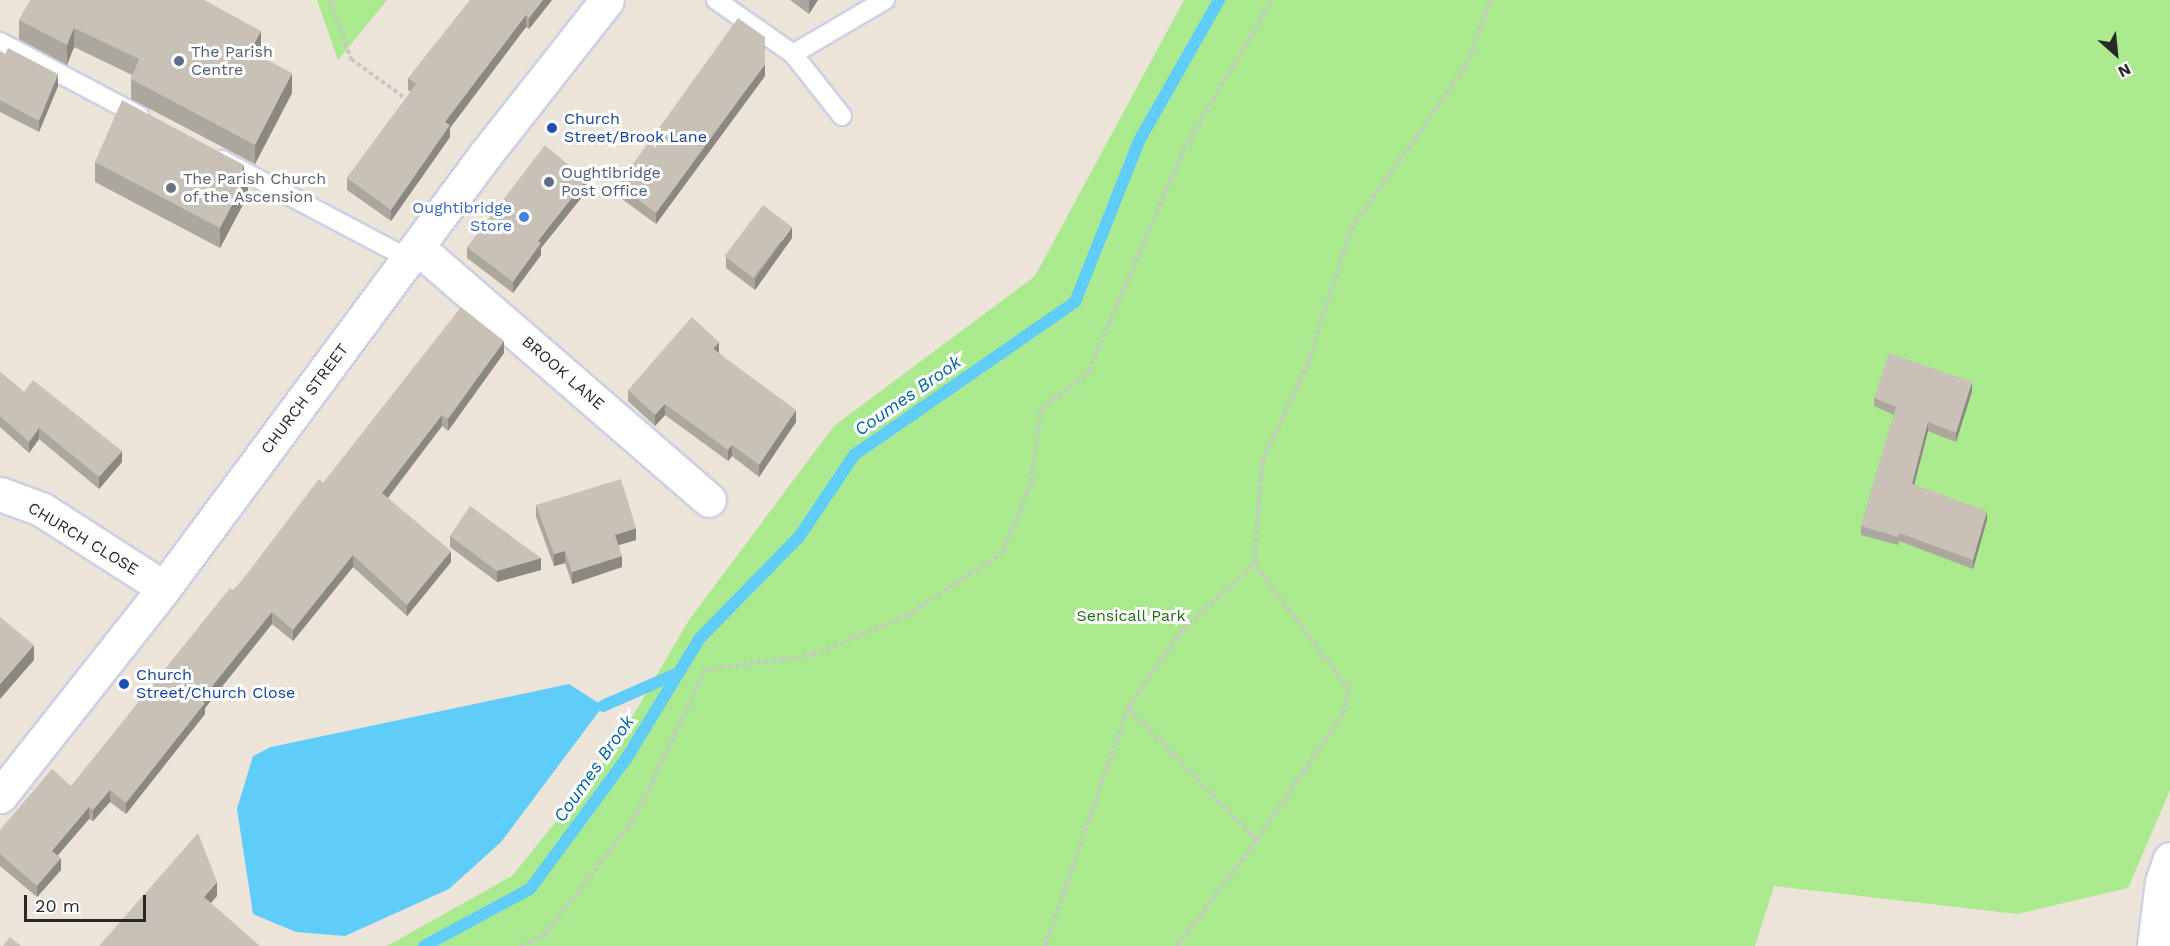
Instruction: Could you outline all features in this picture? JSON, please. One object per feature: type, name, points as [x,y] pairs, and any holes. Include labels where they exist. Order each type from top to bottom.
[{"type":"street","name":"CHURCH STREET","points":[[0,796],[164,588],[413,253],[607,0]]},
{"type":"street","name":"BROOK LANE","points":[[413,253],[710,500]]},
{"type":"street","name":"CHURCH CLOSE","points":[[0,494],[41,510],[164,588]]},
{"type":"street","points":[[2154,946],[2162,882],[2170,859]]},
{"type":"lane","points":[[716,0],[793,54],[842,116]]},
{"type":"lane","points":[[793,54],[885,0]]},
{"type":"lane","points":[[0,42],[157,125]]},
{"type":"lane","points":[[210,153],[413,253]]},
{"type":"path","points":[[330,0],[351,59],[418,107]]},
{"type":"path","points":[[520,946],[544,936],[636,816],[705,670],[812,655],[906,616],[1003,552],[1031,483],[1041,410],[1088,372],[1183,151],[1272,0]]},
{"type":"path","points":[[1177,946],[1257,840],[1343,713],[1349,689],[1254,564],[1262,462],[1308,363],[1351,229],[1466,66],[1491,0]]},
{"type":"path","points":[[1045,946],[1128,708],[1183,629],[1254,564]]},
{"type":"path","points":[[1128,708],[1257,840]]},
{"type":"green space","points":[[317,0],[387,0],[338,60]]},
{"type":"green space","name":"Sensicall Park","points":[[1184,0],[2170,0],[2170,790],[2128,888],[2017,914],[1774,886],[1755,946],[387,946],[512,876],[610,755],[689,620],[834,426],[1035,276]]},
{"type":"water","points":[[569,684],[603,706],[501,842],[449,889],[345,936],[296,932],[253,914],[237,809],[253,756],[271,747]]},
{"type":"building","name":"The Parish Centre","points":[[30,0],[204,0],[261,31],[250,51],[292,73],[255,145],[131,79],[139,59],[74,28],[67,45],[19,20]]},
{"type":"building","points":[[470,0],[543,0],[529,18],[526,15],[445,122],[450,125],[391,210],[347,178],[416,84],[408,78]]},
{"type":"building","points":[[738,18],[765,37],[765,64],[656,213],[618,185]]},
{"type":"building","points":[[8,48],[58,74],[39,121],[0,100],[0,51],[5,54]]},
{"type":"building","points":[[122,100],[244,165],[241,172],[248,175],[220,228],[95,162]]},
{"type":"building","points":[[545,145],[586,180],[538,241],[541,243],[513,282],[467,247]]},
{"type":"building","points":[[763,205],[792,227],[753,278],[724,256]]},
{"type":"building","points":[[461,307],[504,341],[448,419],[442,415],[382,493],[451,551],[407,605],[353,555],[293,630],[272,612],[201,700],[205,703],[126,803],[110,790],[93,810],[89,807],[52,851],[61,858],[37,886],[0,854],[0,830],[52,769],[71,786],[230,588],[234,591],[319,479],[323,483]]},
{"type":"building","points":[[692,317],[719,342],[713,349],[796,410],[759,465],[732,445],[728,450],[665,404],[655,415],[628,390]]},
{"type":"building","points":[[1889,353],[1972,382],[1956,433],[1928,422],[1912,484],[1987,511],[1973,560],[1899,533],[1898,537],[1861,526],[1896,407],[1874,398]]},
{"type":"building","points":[[0,372],[24,392],[33,380],[122,451],[99,477],[39,428],[29,442],[0,416]]},
{"type":"building","points":[[621,479],[636,528],[615,535],[622,556],[572,572],[565,551],[554,554],[536,505]]},
{"type":"building","points":[[470,506],[541,558],[497,571],[450,536]]},
{"type":"building","points":[[0,617],[34,645],[0,684]]},
{"type":"building","points":[[198,833],[217,882],[204,897],[260,946],[99,946]]},
{"type":"building","points":[[10,937],[21,946],[3,946]]},
{"type":"waterway","name":"Coumes Brook","points":[[424,946],[530,889],[626,759],[700,638],[799,537],[854,455],[1075,302],[1139,141],[1219,0]]},
{"type":"waterway","points":[[603,706],[676,674]]},
{"type":"place","name":"The Parish Centre","points":[[179,61]]},
{"type":"place","name":"Church Street/Brook Lane","points":[[552,128]]},
{"type":"place","name":"Oughtibridge Post Office","points":[[549,182]]},
{"type":"place","name":"The Parish Church of the Ascension","points":[[171,188]]},
{"type":"place","name":"Oughtibridge Store","points":[[524,217]]},
{"type":"place","name":"Church Street/Church Close","points":[[124,684]]}]
